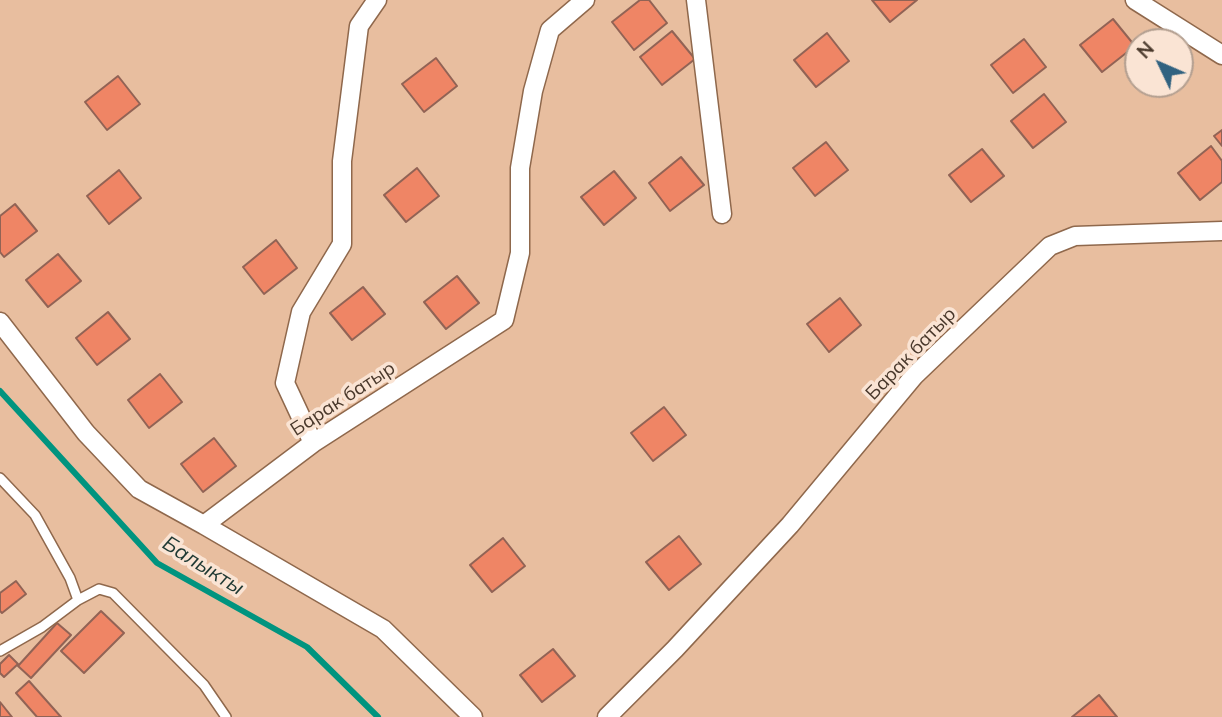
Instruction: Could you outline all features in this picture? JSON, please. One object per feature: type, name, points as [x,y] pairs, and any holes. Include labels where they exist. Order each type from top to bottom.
[{"type":"street","points":[[313,443],[285,383],[301,312],[342,244],[342,161],[359,26],[377,0]]},
{"type":"street","name":"Барак батыр","points":[[204,525],[313,443],[504,320],[520,253],[520,168],[533,91],[550,30],[585,0]]},
{"type":"street","points":[[696,0],[722,214]]},
{"type":"street","points":[[1136,0],[1222,55]]},
{"type":"street","name":"Барак батыр","points":[[607,717],[675,649],[789,525],[914,376],[1050,246],[1075,236],[1222,231]]},
{"type":"street","points":[[0,323],[86,433],[139,489],[383,629],[473,717]]},
{"type":"lane","points":[[0,478],[36,515],[70,578],[78,600]]},
{"type":"lane","points":[[0,651],[42,627],[78,600],[100,589],[113,593],[204,685],[226,717]]},
{"type":"building","points":[[640,0],[649,0],[667,23],[634,50],[612,22]]},
{"type":"building","points":[[872,0],[917,0],[890,22]]},
{"type":"building","points":[[1113,19],[1124,32],[1124,55],[1102,72],[1080,45]]},
{"type":"building","points":[[672,31],[695,59],[662,85],[640,57]]},
{"type":"building","points":[[827,33],[849,61],[816,87],[794,60]]},
{"type":"building","points":[[1024,39],[1046,67],[1013,93],[991,65]]},
{"type":"building","points":[[436,58],[457,86],[424,112],[402,84]]},
{"type":"building","points":[[118,76],[140,104],[107,130],[85,102]]},
{"type":"building","points":[[1044,94],[1066,122],[1033,148],[1011,121]]},
{"type":"building","points":[[1222,130],[1222,146],[1214,136]]},
{"type":"building","points":[[826,142],[848,170],[815,196],[793,168]]},
{"type":"building","points":[[1211,146],[1222,161],[1222,182],[1200,200],[1178,173]]},
{"type":"building","points":[[982,149],[1004,176],[971,202],[949,175]]},
{"type":"building","points":[[681,157],[704,185],[670,211],[649,183]]},
{"type":"building","points":[[417,168],[439,196],[406,222],[384,195]]},
{"type":"building","points":[[119,170],[141,198],[109,224],[87,196]]},
{"type":"building","points":[[614,171],[636,198],[604,225],[581,197]]},
{"type":"building","points":[[15,204],[37,231],[4,257],[0,252],[0,216]]},
{"type":"building","points":[[276,240],[297,268],[264,294],[243,267]]},
{"type":"building","points":[[58,254],[81,281],[48,307],[26,280]]},
{"type":"building","points":[[457,276],[479,303],[446,329],[424,302]]},
{"type":"building","points":[[363,287],[385,314],[352,340],[330,313]]},
{"type":"building","points":[[840,298],[861,325],[829,352],[807,324]]},
{"type":"building","points":[[108,312],[130,339],[97,365],[76,338]]},
{"type":"building","points":[[160,374],[182,402],[149,428],[128,400]]},
{"type":"building","points":[[664,407],[686,435],[653,461],[631,433]]},
{"type":"building","points":[[214,438],[236,466],[203,492],[181,464]]},
{"type":"building","points":[[679,536],[701,564],[669,590],[646,562]]},
{"type":"building","points":[[503,538],[525,566],[492,592],[470,565]]},
{"type":"building","points":[[16,581],[26,594],[2,613],[0,593]]},
{"type":"building","points":[[101,611],[124,633],[84,673],[61,651]]},
{"type":"building","points":[[57,623],[71,635],[31,678],[18,666]]},
{"type":"building","points":[[553,649],[575,676],[542,702],[520,675]]},
{"type":"building","points":[[9,655],[18,664],[4,677],[0,673],[0,664]]},
{"type":"building","points":[[29,681],[61,717],[37,717],[16,693]]},
{"type":"building","points":[[1099,695],[1117,717],[1072,717]]},
{"type":"building","points":[[0,702],[12,717],[0,717]]},
{"type":"waterway","name":"Балыкты","points":[[0,391],[157,563],[307,647],[378,717]]}]
